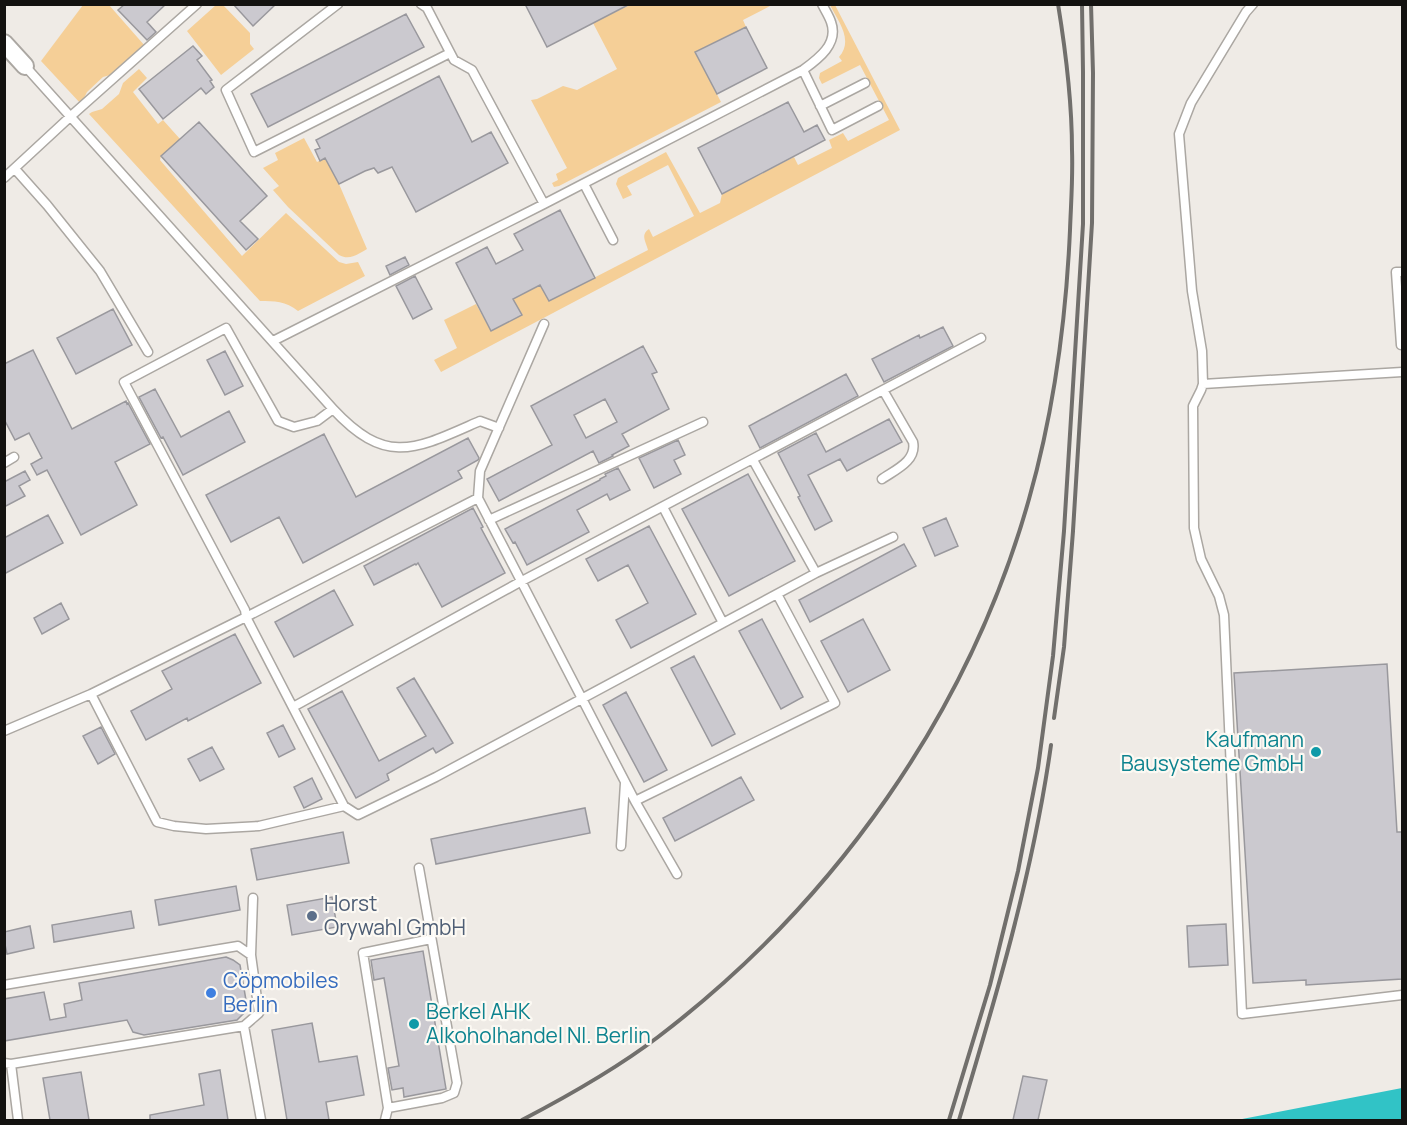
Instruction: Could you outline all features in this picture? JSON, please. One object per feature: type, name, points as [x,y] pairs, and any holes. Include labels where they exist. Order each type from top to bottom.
[{"type":"street","points":[[4,43],[25,66]]},
{"type":"lane","points":[[4,178],[196,4]]},
{"type":"lane","points":[[338,4],[226,90],[254,152],[450,53]]},
{"type":"lane","points":[[421,4],[427,8],[454,60],[472,70],[544,204]]},
{"type":"lane","points":[[273,341],[803,70],[824,54],[832,37],[832,24],[822,4]]},
{"type":"lane","points":[[1253,4],[1191,103],[1179,134],[1192,291],[1202,351],[1203,384],[1193,406],[1194,528],[1201,559],[1219,596],[1224,615],[1242,1014],[1402,995]]},
{"type":"lane","points":[[25,66],[333,409],[366,438],[392,447],[407,448],[425,444],[480,421],[499,428]]},
{"type":"lane","points":[[803,70],[832,130],[878,106]]},
{"type":"lane","points":[[820,106],[865,82]]},
{"type":"lane","points":[[15,169],[100,271],[148,352]]},
{"type":"lane","points":[[584,184],[613,240]]},
{"type":"lane","points":[[1402,272],[1396,272],[1402,345]]},
{"type":"lane","points":[[544,324],[480,471],[478,498],[634,801],[677,874]]},
{"type":"lane","points":[[333,409],[317,421],[294,427],[278,422],[226,328],[124,382],[245,610],[246,617],[344,806],[358,815],[436,777],[816,573],[893,537]]},
{"type":"lane","points":[[293,707],[520,582],[981,338]]},
{"type":"lane","points":[[1203,384],[1402,372]]},
{"type":"lane","points":[[882,478],[907,463],[915,447],[883,390]]},
{"type":"lane","points":[[489,520],[703,422]]},
{"type":"lane","points":[[4,463],[14,457]]},
{"type":"lane","points":[[753,460],[816,573]]},
{"type":"lane","points":[[4,731],[91,694],[478,498]]},
{"type":"lane","points":[[663,507],[723,623]]},
{"type":"lane","points":[[634,801],[836,703],[777,594]]},
{"type":"lane","points":[[91,694],[157,822],[206,829],[259,826],[344,806]]},
{"type":"lane","points":[[621,846],[625,783]]},
{"type":"lane","points":[[388,1108],[442,1098],[454,1093],[457,1083],[419,868]]},
{"type":"lane","points":[[18,1120],[8,1064],[244,1026],[259,1013],[251,955],[253,898]]},
{"type":"lane","points":[[385,1120],[388,1108],[363,953],[431,939]]},
{"type":"lane","points":[[4,985],[238,946],[251,955]]},
{"type":"lane","points":[[244,1026],[261,1120]]},
{"type":"shaded area","points":[[83,5],[109,5],[145,46],[114,74],[103,77],[87,92],[81,104],[41,61]]},
{"type":"shaded area","points":[[216,5],[223,5],[250,33],[250,44],[254,49],[221,75],[187,31]]},
{"type":"shaded area","points":[[630,5],[772,5],[743,20],[746,27],[695,52],[721,102],[554,187],[552,183],[558,180],[556,174],[567,168],[531,100],[563,86],[577,90],[617,69],[593,23]]},
{"type":"shaded area","points":[[830,5],[835,5],[900,130],[441,372],[434,360],[457,348],[444,320],[476,304],[491,331],[522,315],[513,299],[540,285],[549,301],[648,250],[644,236],[649,229],[653,237],[694,216],[668,165],[627,186],[632,195],[623,199],[616,184],[618,178],[666,152],[700,213],[720,203],[722,194],[794,157],[798,165],[832,148],[829,140],[843,133],[848,141],[889,120],[860,65],[822,84],[819,78],[820,73],[842,61],[839,57],[845,44],[843,31]]},
{"type":"shaded area","points":[[139,69],[147,78],[133,92],[158,124],[163,120],[180,139],[161,156],[160,160],[242,256],[286,213],[339,262],[346,264],[358,262],[365,276],[298,311],[284,303],[260,301],[89,114],[102,109],[119,94],[123,83]]},
{"type":"shaded area","points":[[304,138],[317,162],[325,158],[339,184],[367,249],[357,255],[343,257],[339,255],[273,190],[279,186],[263,168],[278,160],[275,153]]},
{"type":"water","points":[[1402,1088],[1402,1120],[1237,1120]]},
{"type":"building","points":[[125,4],[166,4],[147,22],[156,32],[147,40],[118,10]]},
{"type":"building","points":[[233,4],[276,4],[253,26]]},
{"type":"building","points":[[525,4],[630,4],[547,47]]},
{"type":"building","points":[[406,14],[424,47],[268,127],[251,94]]},
{"type":"building","points":[[746,27],[767,68],[717,94],[695,52]]},
{"type":"building","points":[[193,46],[202,56],[197,60],[212,80],[210,81],[214,87],[206,94],[201,88],[163,119],[139,89]]},
{"type":"building","points":[[439,76],[472,142],[491,132],[508,163],[416,212],[392,167],[378,173],[374,168],[339,184],[325,158],[320,161],[315,150],[320,148],[316,140]]},
{"type":"building","points":[[788,102],[804,132],[817,125],[825,140],[722,194],[698,148]]},
{"type":"building","points":[[199,122],[267,196],[240,221],[258,239],[246,250],[161,156]]},
{"type":"building","points":[[560,210],[595,278],[549,301],[540,285],[513,299],[522,315],[491,331],[456,263],[487,247],[496,264],[523,250],[514,234]]},
{"type":"building","points":[[405,257],[409,265],[390,275],[386,266]]},
{"type":"building","points":[[415,276],[432,309],[413,319],[396,286]]},
{"type":"building","points":[[113,309],[132,345],[76,374],[57,338]]},
{"type":"building","points":[[943,327],[953,346],[884,382],[872,359],[919,335],[920,338]]},
{"type":"building","points":[[643,346],[657,372],[652,374],[669,409],[622,434],[629,446],[613,456],[599,463],[593,451],[499,501],[487,479],[552,445],[531,406]],"holes":[[[605,399],[617,422],[586,438],[574,415]]]},
{"type":"building","points":[[33,350],[72,429],[126,401],[150,444],[115,462],[137,505],[81,535],[47,470],[37,475],[31,464],[42,458],[29,433],[15,440],[4,419],[4,364]]},
{"type":"building","points":[[225,351],[243,386],[225,395],[207,360]]},
{"type":"building","points":[[846,374],[858,396],[760,448],[749,426]]},
{"type":"building","points":[[155,389],[181,437],[229,411],[245,442],[183,475],[139,397]]},
{"type":"building","points":[[889,419],[902,442],[847,471],[840,459],[808,475],[832,521],[815,530],[778,453],[816,433],[826,452]]},
{"type":"building","points":[[324,434],[356,497],[468,438],[479,458],[458,471],[462,478],[303,563],[279,517],[231,542],[206,495]]},
{"type":"building","points":[[678,440],[685,455],[674,460],[681,474],[654,488],[639,458]]},
{"type":"building","points":[[618,468],[630,490],[610,500],[607,494],[577,510],[589,532],[527,565],[505,529],[600,480],[606,476],[605,474]]},
{"type":"building","points":[[25,471],[30,480],[19,486],[25,496],[4,507],[4,482]]},
{"type":"building","points":[[748,474],[795,561],[729,596],[682,509]]},
{"type":"building","points":[[473,508],[505,573],[442,607],[418,563],[374,585],[364,566]]},
{"type":"building","points":[[48,515],[63,543],[4,574],[4,538]]},
{"type":"building","points":[[946,518],[958,546],[935,556],[923,528]]},
{"type":"building","points":[[649,526],[696,614],[631,648],[616,620],[648,603],[628,565],[598,581],[586,559]]},
{"type":"building","points":[[904,544],[916,566],[810,622],[799,600]]},
{"type":"building","points":[[334,590],[353,625],[294,657],[275,622]]},
{"type":"building","points":[[61,603],[69,619],[42,634],[34,618]]},
{"type":"building","points":[[762,619],[803,697],[781,709],[739,631]]},
{"type":"building","points":[[863,619],[890,670],[848,692],[821,641]]},
{"type":"building","points":[[235,634],[261,683],[146,740],[131,711],[172,689],[162,671]]},
{"type":"building","points":[[694,656],[735,734],[712,746],[671,668]]},
{"type":"building","name":"Kaufmann Bausysteme GmbH","points":[[1387,664],[1397,832],[1402,832],[1402,979],[1306,985],[1306,980],[1253,983],[1234,673]]},
{"type":"building","points":[[414,678],[453,743],[436,753],[433,748],[387,774],[389,780],[356,798],[308,709],[342,691],[379,761],[426,736],[397,688]]},
{"type":"building","points":[[626,692],[667,770],[644,782],[603,705]]},
{"type":"building","points":[[283,725],[295,749],[279,757],[267,733]]},
{"type":"building","points":[[101,727],[115,754],[98,764],[83,736]]},
{"type":"building","points":[[212,747],[224,769],[200,781],[188,759]]},
{"type":"building","points":[[741,777],[754,800],[675,841],[663,818]]},
{"type":"building","points":[[312,778],[322,799],[304,808],[294,787]]},
{"type":"building","points":[[585,808],[590,833],[436,864],[431,839]]},
{"type":"building","points":[[343,832],[349,863],[257,880],[251,849]]},
{"type":"building","points":[[236,886],[240,910],[159,925],[155,900]]},
{"type":"building","name":"Horst Orywahl GmbH","points":[[332,897],[337,927],[292,935],[287,905]]},
{"type":"building","points":[[131,911],[134,928],[54,942],[52,925]]},
{"type":"building","points":[[1226,924],[1228,965],[1189,967],[1187,926]]},
{"type":"building","points":[[30,926],[34,948],[7,954],[4,932]]},
{"type":"building","name":"Berkel AHK Alkoholhandel Nl. Berlin","points":[[423,951],[446,1089],[404,1097],[403,1088],[392,1090],[388,1068],[399,1066],[384,978],[374,980],[371,960]]},
{"type":"building","points":[[226,957],[240,965],[247,1006],[237,1020],[144,1035],[133,1032],[127,1020],[4,1041],[4,999],[44,992],[50,1020],[66,1017],[64,1004],[82,1000],[79,983]]},
{"type":"building","points":[[312,1023],[319,1062],[357,1056],[364,1095],[326,1102],[329,1120],[287,1120],[272,1030]]},
{"type":"building","points":[[220,1070],[228,1120],[150,1120],[150,1115],[204,1105],[199,1074]]},
{"type":"building","points":[[81,1072],[89,1120],[50,1120],[43,1078]]},
{"type":"building","points":[[1023,1076],[1047,1080],[1038,1120],[1013,1120]]},
{"type":"railway","points":[[522,1120],[592,1081],[658,1037],[722,984],[782,926],[837,864],[887,798],[932,728],[970,654],[1003,578],[1029,499],[1052,399],[1062,332],[1068,264],[1072,132],[1070,95],[1058,4]]},
{"type":"railway","points":[[949,1120],[990,985],[1018,871],[1038,768],[1053,656],[1064,531],[1083,224],[1082,4]]},
{"type":"railway","points":[[1054,718],[1064,647],[1073,531],[1092,223],[1091,4]]},
{"type":"railway","points":[[959,1120],[1000,981],[1024,887],[1051,745]]},
{"type":"place","name":"Kaufmann Bausysteme GmbH","points":[[1316,752]]},
{"type":"place","name":"Horst Orywahl GmbH","points":[[312,916]]},
{"type":"place","name":"Cöpmobiles Berlin","points":[[211,993]]},
{"type":"place","name":"Berkel AHK Alkoholhandel Nl. Berlin","points":[[414,1024]]}]
